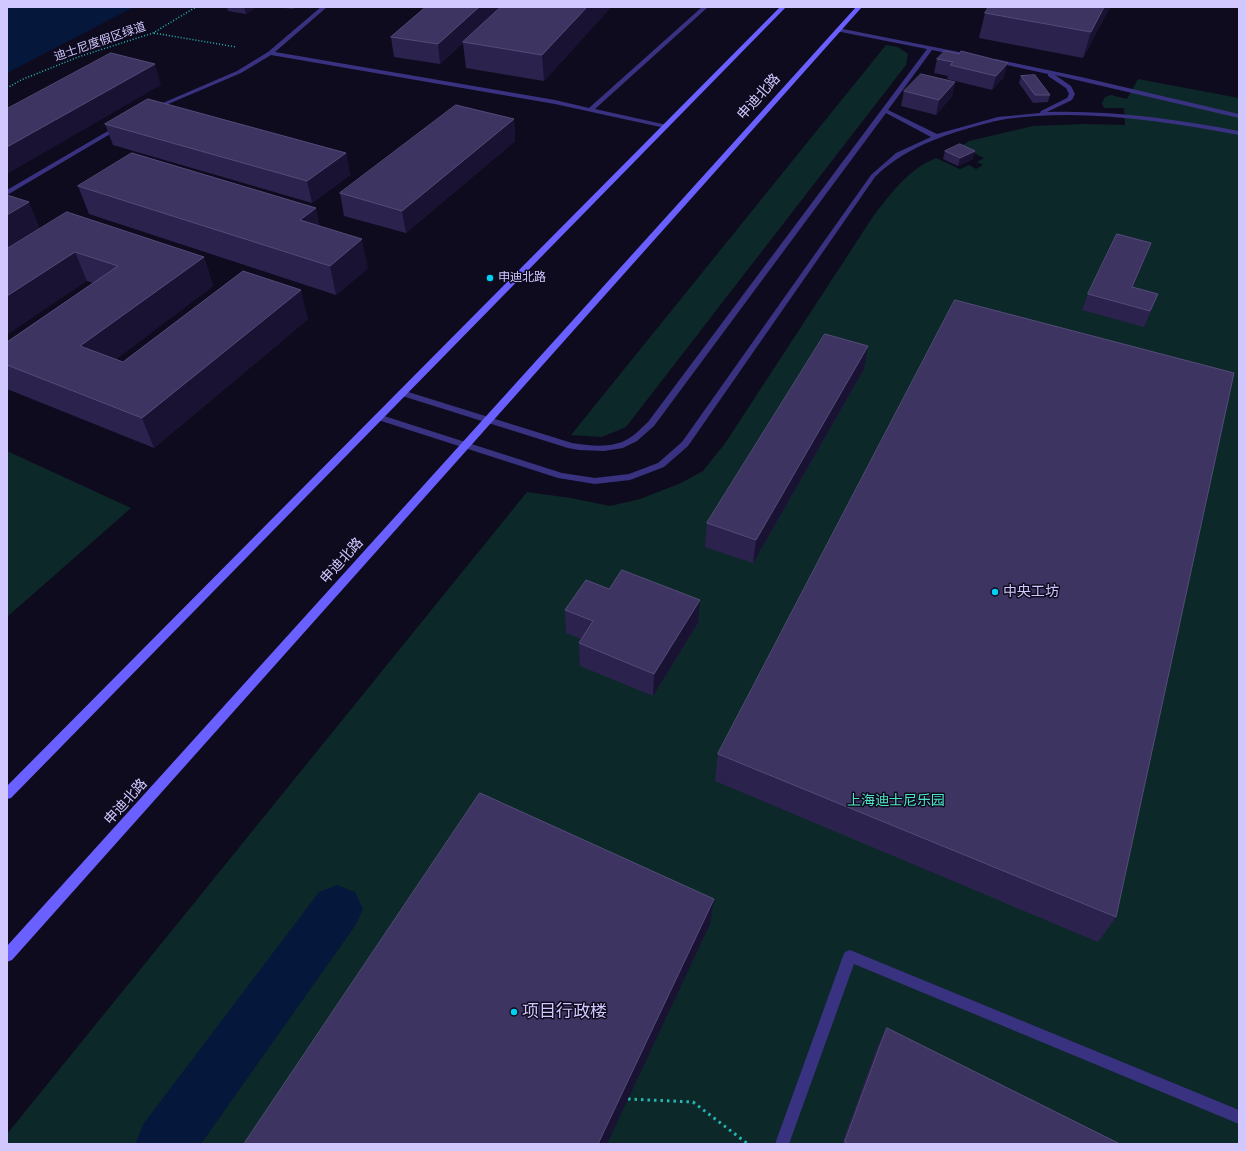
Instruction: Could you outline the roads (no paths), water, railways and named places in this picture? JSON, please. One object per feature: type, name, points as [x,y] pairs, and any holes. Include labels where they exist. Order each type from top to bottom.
[{"type":"street","points":[[7,794],[783,7]]},
{"type":"street","name":"申迪北路","points":[[7,956],[859,7]]},
{"type":"lane","points":[[148,111],[239,72],[270,53],[324,7]]},
{"type":"lane","points":[[590,110],[705,7]]},
{"type":"lane","points":[[838,30],[977,57]]},
{"type":"lane","points":[[402,393],[487,421],[571,446],[592,449],[614,448],[634,439],[650,424],[931,48]]},
{"type":"lane","points":[[270,53],[555,102],[665,126]]},
{"type":"lane","points":[[992,60],[1239,116]]},
{"type":"lane","points":[[1037,115],[1070,99],[1072,94],[1069,87],[1043,71]]},
{"type":"lane","points":[[884,110],[937,137]]},
{"type":"lane","points":[[378,417],[561,476],[595,481],[630,476],[661,465],[685,444],[873,176],[883,164],[902,151],[937,137],[999,119],[1037,115],[1071,114],[1132,116],[1161,119],[1239,133]]},
{"type":"lane","points":[[7,193],[129,121]]},
{"type":"lane","points":[[782,1144],[850,956],[1239,1116]]},
{"type":"water","points":[[7,7],[134,7],[7,73]]},
{"type":"waterway","points":[[165,1144],[337,909]]},
{"type":"place","name":"申迪北路","points":[[490,278]]},
{"type":"place","name":"中央工坊","points":[[995,592]]},
{"type":"place","name":"项目行政楼","points":[[514,1012]]},
{"type":"park label","name":"上海迪士尼乐园","points":[[896,801]]}]
